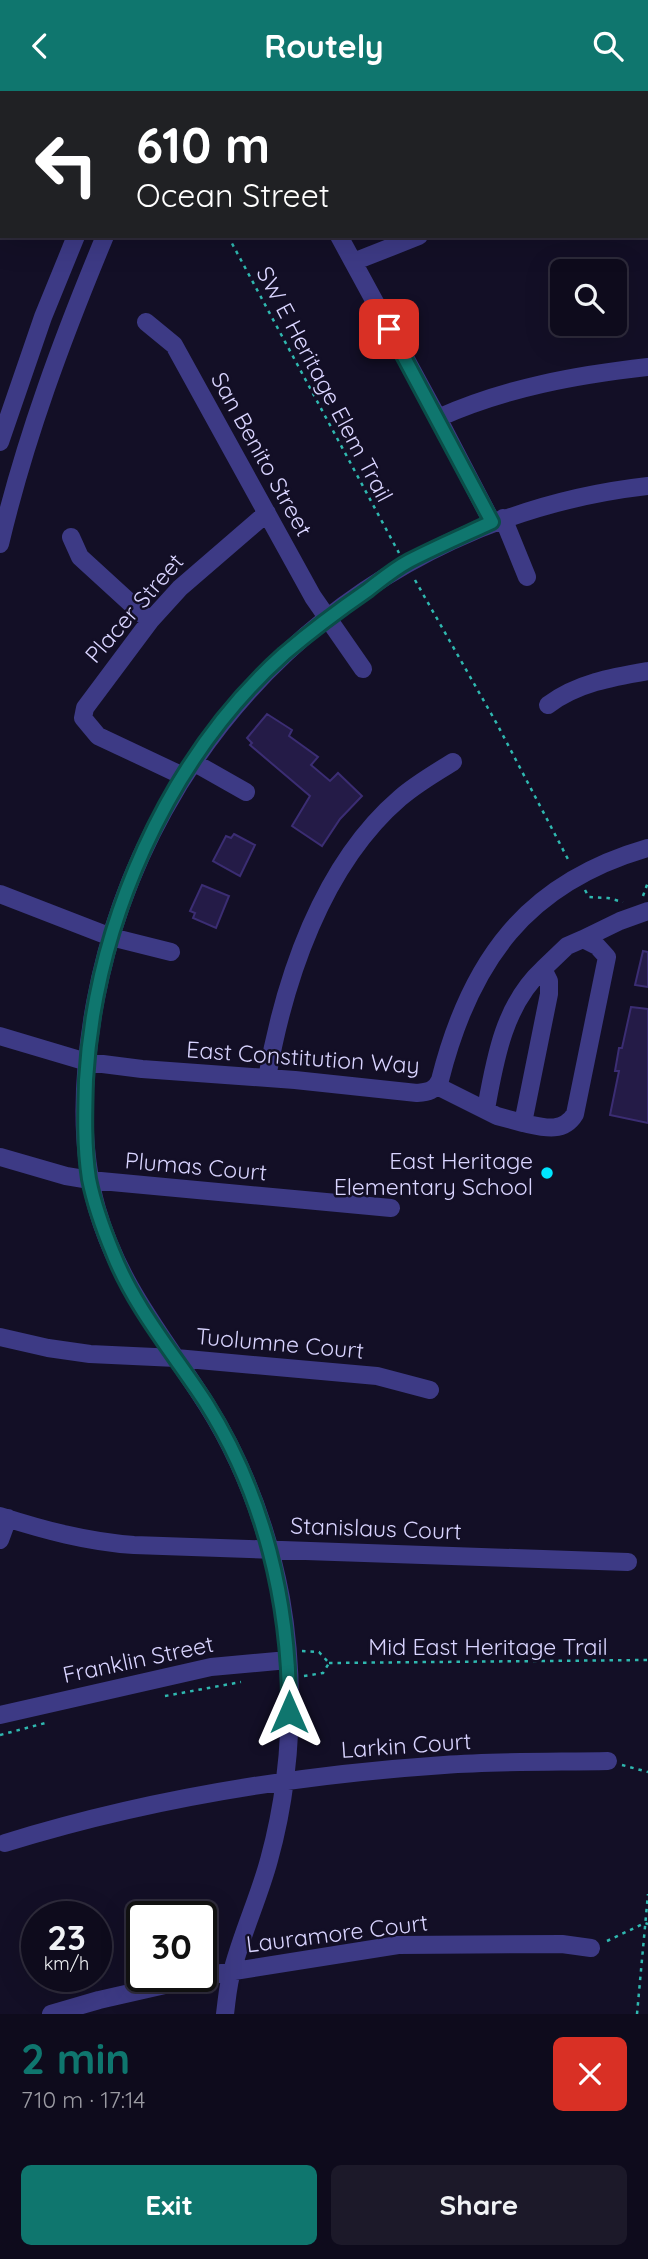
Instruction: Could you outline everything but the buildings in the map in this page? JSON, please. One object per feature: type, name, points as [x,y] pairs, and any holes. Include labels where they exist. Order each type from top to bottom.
[{"type":"street","points":[[0,442],[43,317],[75,238]]},
{"type":"street","points":[[0,544],[12,496],[55,361],[104,238]]},
{"type":"street","points":[[340,238],[438,418],[498,520],[527,577]]},
{"type":"street","points":[[352,262],[414,238]]},
{"type":"street","name":"San Benito Street","points":[[146,322],[174,345],[326,619],[363,669]]},
{"type":"street","points":[[438,418],[518,389],[579,376],[648,367]]},
{"type":"street","points":[[225,2014],[232,1970],[269,1861],[285,1780],[295,1655],[270,1549],[248,1484],[228,1440],[122,1275],[105,1233],[90,1180],[85,1113],[87,1062],[97,991],[111,937],[138,863],[188,769],[219,724],[245,693],[282,656],[326,619],[406,563],[498,520],[593,494],[648,486]]},
{"type":"street","name":"Placer Street","points":[[188,769],[98,736],[83,718],[85,708],[150,621],[194,574],[267,513]]},
{"type":"street","points":[[71,537],[80,557],[150,621]]},
{"type":"street","points":[[548,705],[565,693],[584,685],[648,671]]},
{"type":"street","points":[[267,1078],[289,981],[310,929],[337,876],[390,807],[417,785],[453,762]]},
{"type":"street","points":[[188,769],[246,792]]},
{"type":"street","name":"East Constitution Way","points":[[0,1036],[87,1062],[142,1069],[429,1092],[437,1086],[456,1025],[474,983],[514,927],[545,899],[578,877],[619,857],[648,848]]},
{"type":"street","points":[[0,894],[111,937],[171,952]]},
{"type":"street","points":[[486,1109],[503,1030],[534,978],[567,946],[620,921],[640,907]]},
{"type":"street","points":[[437,1086],[497,1116],[558,1128],[566,1125],[575,1114],[611,938],[632,925],[648,925]]},
{"type":"street","points":[[583,939],[597,946],[607,957]]},
{"type":"street","points":[[523,1123],[549,994],[549,981],[543,969]]},
{"type":"street","name":"Plumas Court","points":[[0,1157],[90,1180],[391,1208]]},
{"type":"street","name":"Tuolumne Court","points":[[0,1337],[80,1352],[377,1376],[430,1390]]},
{"type":"street","points":[[0,1539],[4,1517]]},
{"type":"street","name":"Stanislaus Court","points":[[4,1517],[67,1535],[117,1544],[628,1562]]},
{"type":"street","name":"Franklin Street","points":[[0,1715],[199,1669],[295,1655]]},
{"type":"street","name":"Larkin Court","points":[[5,1843],[55,1827],[134,1809],[285,1780],[445,1765],[608,1761]]},
{"type":"street","name":"Lauramore Court","points":[[51,2014],[113,1996],[232,1970],[398,1945],[562,1944],[591,1948]]},
{"type":"path","name":"SW E Heritage Elem Trail","points":[[229,238],[396,547]]},
{"type":"path","points":[[417,583],[568,860]]},
{"type":"path","points":[[587,893],[589,897],[608,898],[640,907],[648,882]]},
{"type":"path","points":[[295,1655],[319,1652],[329,1663],[323,1673],[304,1676],[304,1679]]},
{"type":"path","name":"Mid East Heritage Trail","points":[[329,1663],[648,1660]]},
{"type":"path","points":[[154,1698],[242,1682]]},
{"type":"path","points":[[0,1735],[51,1722]]},
{"type":"path","points":[[608,1761],[648,1772]]},
{"type":"path","points":[[636,2014],[648,1894]]},
{"type":"path","points":[[591,1948],[647,1923]]},
{"type":"place","name":"East Heritage Elementary School","points":[[547,1173]]},
{"type":"route","points":[[289,1712],[287,1646],[281,1601],[270,1549],[248,1484],[228,1440],[207,1405],[122,1275],[98,1211],[86,1150],[89,1042],[99,981],[115,922],[138,863],[183,776],[219,724],[282,656],[326,619],[406,563],[492,522],[389,329]]}]
